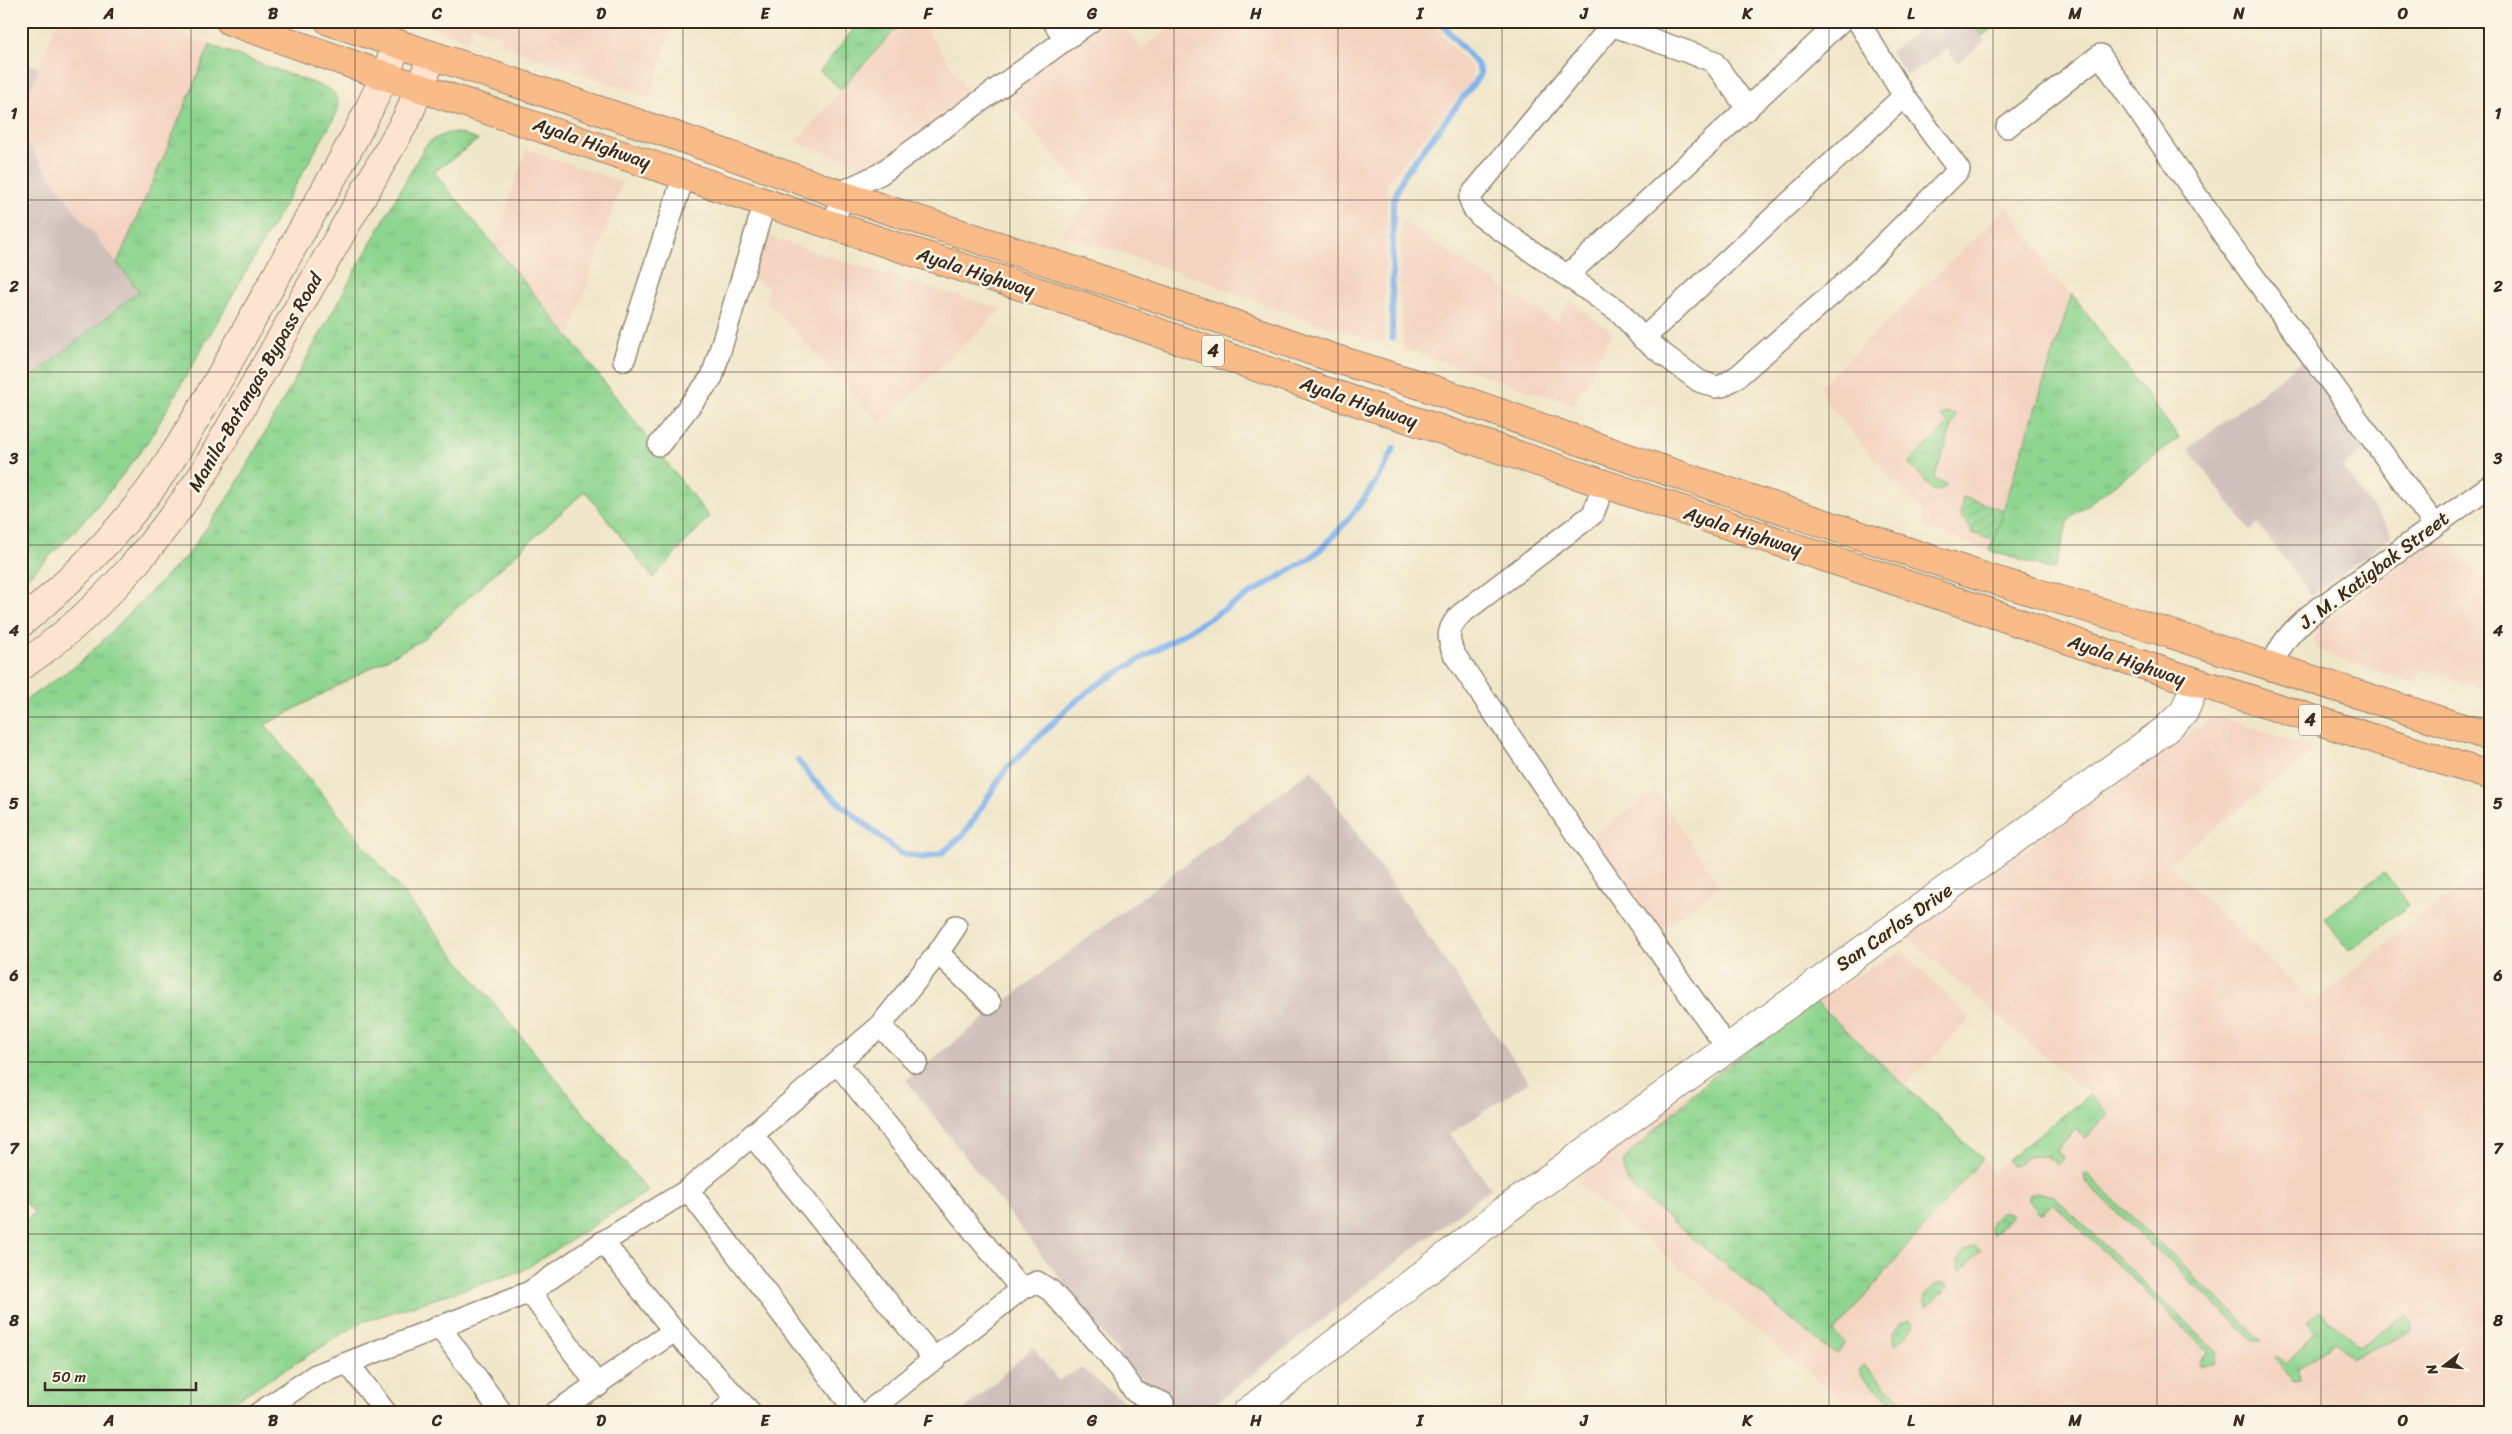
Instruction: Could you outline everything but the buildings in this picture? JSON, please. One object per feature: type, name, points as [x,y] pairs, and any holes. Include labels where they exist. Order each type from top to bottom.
[{"type":"highway","name":"Ayala Highway","points":[[230,21],[385,76],[684,174],[832,225],[1080,305],[1604,486],[1898,581],[2196,683],[2491,776]]},
{"type":"highway","name":"Ayala Highway","points":[[329,21],[432,57],[694,142],[842,195],[1140,292],[1330,358],[1423,386],[1638,461],[1975,574],[2491,737]]},
{"type":"highway","points":[[1412,420],[1423,386]]},
{"type":"highway","points":[[2425,754],[2436,719]]},
{"type":"main road","name":"Manila-Batangas Bypass Road","points":[[21,622],[68,582],[107,541],[136,507],[175,454],[367,116],[397,45]]},
{"type":"main road","name":"Manila-Batangas Bypass Road","points":[[21,666],[66,633],[110,590],[166,528],[204,473],[407,118],[432,57]]},
{"type":"street","points":[[1053,21],[1065,39]]},
{"type":"street","points":[[832,225],[842,195],[850,187],[880,174],[1091,21]]},
{"type":"street","points":[[1568,275],[1841,21]]},
{"type":"street","points":[[1748,109],[1713,61],[1606,23],[1473,193],[1470,199],[1473,208],[1479,215],[1621,313],[1643,339],[1699,381],[1708,386],[1722,386],[1738,376],[1846,282],[1959,170],[1904,96],[1858,21]]},
{"type":"street","points":[[2007,127],[2100,55],[2225,237],[2434,524]]},
{"type":"street","points":[[1643,339],[1904,96]]},
{"type":"street","points":[[624,360],[684,174]]},
{"type":"street","points":[[659,445],[712,377],[765,202]]},
{"type":"street","name":"J. M. Katigbak Street","points":[[2272,667],[2281,646],[2310,615],[2434,524],[2491,485]]},
{"type":"street","points":[[1604,486],[1592,514],[1461,614],[1450,625],[1448,640],[1454,654],[1577,835],[1728,1050]]},
{"type":"street","name":"San Carlos Drive","points":[[1246,1413],[1477,1231],[1728,1050],[1837,968],[1988,861],[2170,726],[2184,712],[2196,683]]},
{"type":"street","points":[[272,1410],[316,1375],[530,1292],[603,1242],[688,1190],[880,1026],[938,953],[956,926]]},
{"type":"street","points":[[938,953],[990,1003]]},
{"type":"street","points":[[880,1026],[916,1062]]},
{"type":"street","points":[[837,1063],[1021,1289]]},
{"type":"street","points":[[752,1135],[936,1360]]},
{"type":"street","points":[[688,1190],[857,1413]]},
{"type":"street","points":[[603,1242],[674,1331],[744,1405],[721,1413]]},
{"type":"street","points":[[867,1413],[936,1360],[1021,1289],[1037,1282],[1046,1285],[1110,1357],[1144,1380],[1168,1408]]},
{"type":"street","points":[[530,1292],[598,1386]]},
{"type":"street","points":[[439,1326],[502,1413]]},
{"type":"street","points":[[555,1413],[598,1386],[674,1331]]},
{"type":"street","points":[[348,1363],[386,1413]]},
{"type":"shaded area","points":[[57,21],[144,21],[210,45],[117,263],[73,208],[21,135],[21,115]]},
{"type":"shaded area","points":[[415,21],[673,21],[650,98],[500,44],[502,36],[473,26],[468,40]]},
{"type":"shaded area","points":[[903,21],[920,21],[971,95],[875,170],[796,142]]},
{"type":"shaded area","points":[[1106,21],[1119,21],[1141,49],[1180,21],[1430,21],[1472,69],[1472,80],[1387,183],[1384,343],[1304,319],[1194,277],[1060,233],[1092,200],[1002,95]]},
{"type":"shaded area","points":[[1941,21],[1971,21],[1985,41],[1957,63],[1947,49],[1908,76],[1890,52],[1928,24],[1932,28]]},
{"type":"shaded area","points":[[21,61],[39,68],[21,115]]},
{"type":"shaded area","points":[[21,135],[73,208],[139,291],[21,386]]},
{"type":"shaded area","points":[[526,149],[622,182],[569,337],[494,246]]},
{"type":"shaded area","points":[[2007,207],[2049,263],[2044,268],[2072,294],[1990,551],[1924,528],[1921,508],[1907,497],[1830,407],[1820,386]]},
{"type":"shaded area","points":[[1401,220],[1556,323],[1570,300],[1612,332],[1574,405],[1404,349],[1399,295]]},
{"type":"shaded area","points":[[761,234],[865,268],[1002,309],[881,423],[766,300],[769,286],[745,276]]},
{"type":"shaded area","points":[[2309,356],[2373,443],[2342,467],[2393,535],[2312,596],[2258,524],[2250,530],[2188,449]]},
{"type":"shaded area","points":[[2442,536],[2491,589],[2491,693],[2421,669],[2414,684],[2337,658],[2320,650],[2313,640],[2315,628]]},
{"type":"shaded area","points":[[2216,717],[2225,717],[2315,750],[2168,864],[2314,1003],[2393,938],[2491,864],[2491,1413],[1858,1413],[1574,1180],[1814,1000],[1902,951],[1970,1019],[1905,1085],[1993,1171],[2089,1095],[1905,935],[2208,720]]},
{"type":"shaded area","points":[[1312,769],[1529,1082],[1450,1134],[1491,1188],[1203,1413],[1185,1413],[1131,1370],[906,1080],[1044,971]]},
{"type":"shaded area","points":[[1656,791],[1720,886],[1655,934],[1588,839]]},
{"type":"shaded area","points":[[1033,1347],[1058,1381],[1081,1368],[1138,1413],[961,1413]]},
{"type":"green space","points":[[860,21],[903,21],[841,89],[820,71]]},
{"type":"green space","points":[[1971,21],[2003,21],[1982,36]]},
{"type":"green space","points":[[210,45],[329,89],[337,99],[337,113],[151,437],[90,514],[21,583],[21,386],[139,291],[117,263]]},
{"type":"green space","points":[[448,133],[458,133],[478,140],[434,172],[569,337],[709,517],[653,578],[585,491],[422,640],[265,725],[648,1191],[522,1271],[362,1322],[215,1413],[21,1413],[21,1223],[35,1213],[21,1199],[21,703],[81,662],[188,554],[232,492],[425,146],[432,140]]},
{"type":"green space","points":[[2072,294],[2179,438],[2073,515],[2068,522],[2054,570],[1990,551]]},
{"type":"green space","points":[[1945,413],[1956,415],[1934,479],[1947,484],[1943,489],[1934,491],[1909,463],[1948,424],[1941,416]]},
{"type":"green space","points":[[1963,497],[2004,510],[1994,541],[1970,532],[1972,530],[1960,515]]},
{"type":"green space","points":[[2384,872],[2409,905],[2349,951],[2324,918]]},
{"type":"green space","points":[[1814,1000],[1982,1159],[1834,1332],[1845,1343],[1837,1354],[1823,1345],[1634,1190],[1627,1181],[1623,1163],[1630,1153],[1710,1079]]},
{"type":"green space","points":[[2089,1095],[2109,1113],[2086,1139],[2075,1129],[2056,1151],[2064,1158],[2058,1165],[2047,1158],[2034,1156],[2011,1166],[2007,1160]]},
{"type":"green space","points":[[2086,1173],[2262,1340],[2253,1340],[2086,1183],[2084,1176]]},
{"type":"green space","points":[[2036,1192],[2053,1196],[2213,1348],[2217,1354],[2215,1362],[2200,1367],[2200,1362],[2208,1352],[2053,1203],[2043,1213],[2039,1213],[2028,1199],[2029,1194]]},
{"type":"green space","points":[[2004,1211],[2013,1214],[1993,1235],[1990,1230],[1991,1224],[1996,1216]]},
{"type":"green space","points":[[1975,1247],[1981,1250],[1961,1271],[1958,1263],[1960,1256],[1963,1252]]},
{"type":"green space","points":[[1940,1283],[1948,1286],[1927,1308],[1924,1297],[1933,1286]]},
{"type":"green space","points":[[2319,1310],[2359,1347],[2407,1315],[2413,1325],[2413,1331],[2352,1358],[2335,1342],[2299,1368],[2301,1380],[2294,1381],[2275,1359],[2277,1357],[2286,1364],[2315,1332],[2307,1323]]},
{"type":"green space","points":[[1909,1320],[1916,1324],[1896,1345],[1893,1337],[1895,1329],[1901,1323]]},
{"type":"green space","points":[[1864,1366],[1905,1403],[1906,1407],[1899,1407],[1861,1376],[1859,1370]]},
{"type":"waterway","points":[[1392,338],[1393,202],[1403,176],[1481,74],[1477,64],[1439,21]]},
{"type":"waterway","points":[[798,761],[814,781],[900,853],[924,858],[942,853],[964,834],[1006,769],[1069,707],[1095,686],[1309,559],[1321,549],[1357,508],[1379,477],[1394,448]]}]
